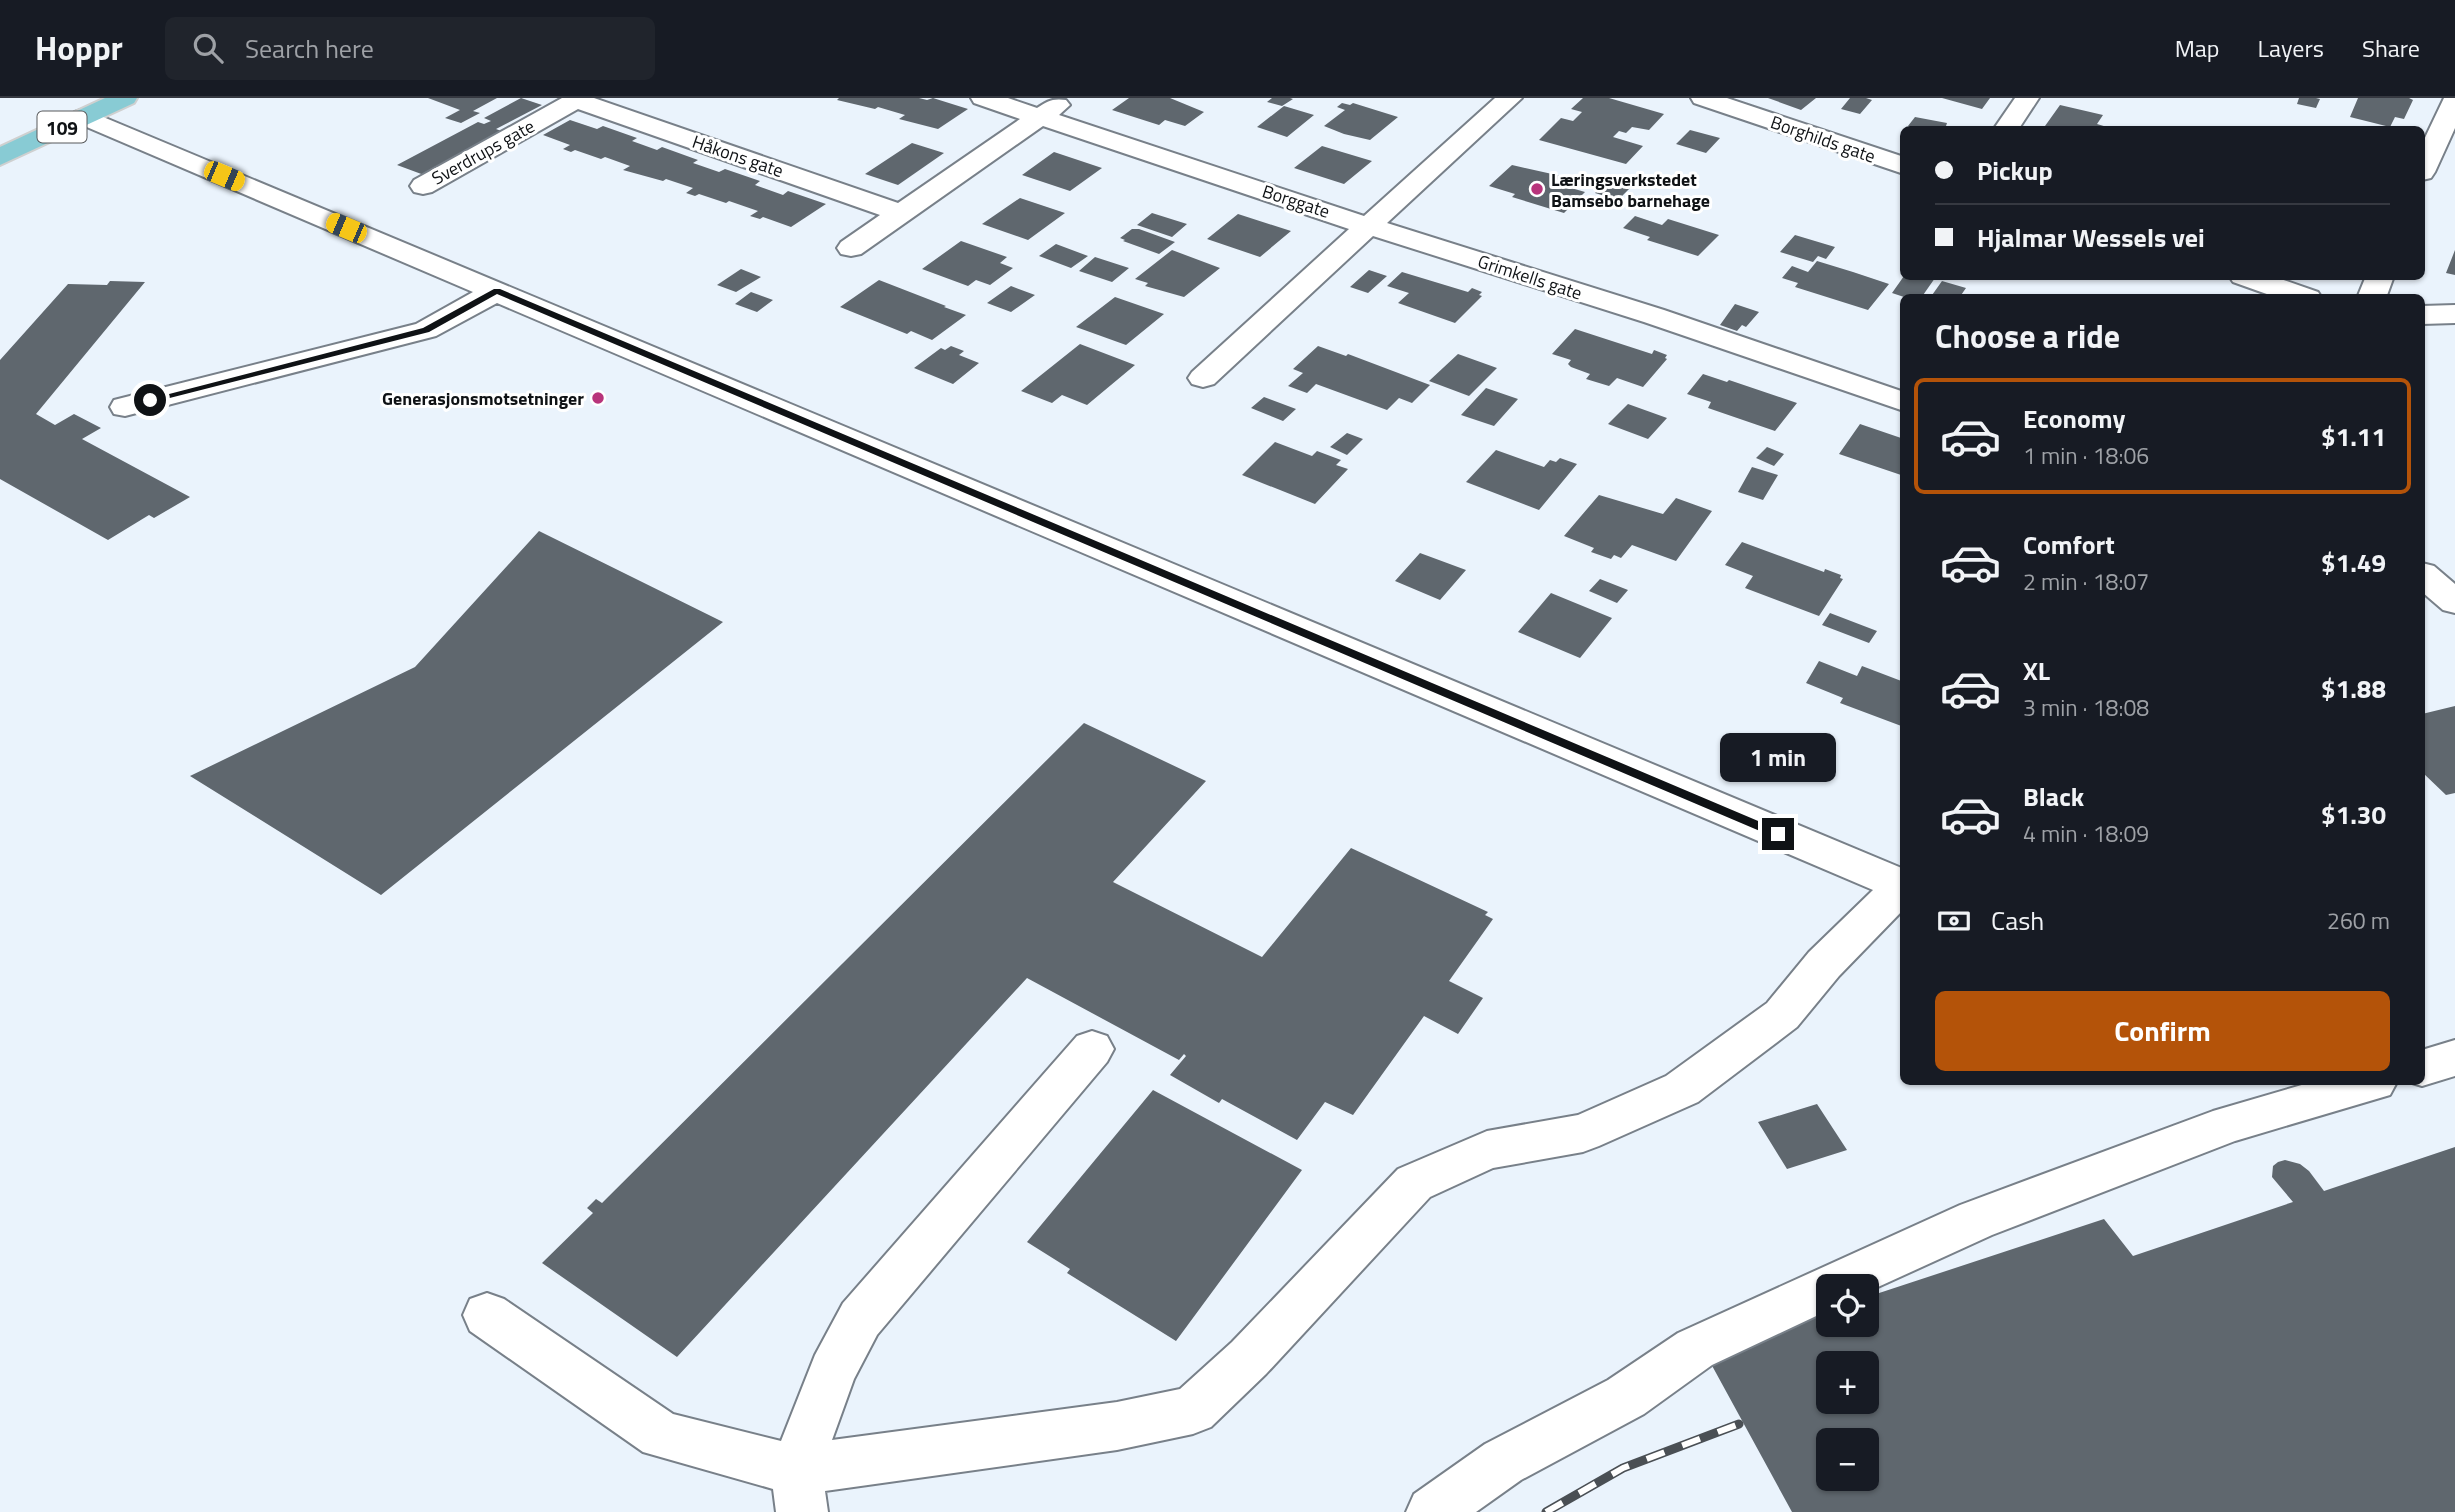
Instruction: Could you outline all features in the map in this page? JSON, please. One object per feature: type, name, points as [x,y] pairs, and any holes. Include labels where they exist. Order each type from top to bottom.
[{"type":"main road","name":"109","points":[[0,157],[124,98]]},
{"type":"street","points":[[983,98],[1042,116]]},
{"type":"street","points":[[851,248],[1068,98]]},
{"type":"street","points":[[1203,378],[1510,98]]},
{"type":"street","name":"Borghilds gate","points":[[1703,98],[1900,165]]},
{"type":"street","points":[[2007,126],[2027,98]]},
{"type":"street","name":"Sverdrups gate","points":[[423,186],[578,99]]},
{"type":"street","name":"Håkons gate","points":[[578,99],[900,213]]},
{"type":"street","points":[[2425,165],[2455,100]]},
{"type":"street","name":"Borggate","points":[[1042,116],[1368,226]]},
{"type":"street","points":[[84,117],[1900,884]]},
{"type":"street","name":"Grimkells gate","points":[[1368,226],[1654,316],[1900,401]]},
{"type":"street","points":[[2255,280],[2296,294]]},
{"type":"street","points":[[125,407],[426,330],[497,291]]},
{"type":"street","points":[[2425,315],[2455,314]]},
{"type":"street","points":[[2425,577],[2455,602]]},
{"type":"street","points":[[487,1315],[661,1435],[799,1491],[1193,1410],[1249,1358],[1414,1183],[1487,1150],[1583,1133],[1682,1089],[1782,1015],[1824,964],[1900,888]]},
{"type":"street","points":[[799,1491],[832,1371],[860,1319],[1092,1049]]},
{"type":"street","points":[[2425,1067],[2455,1058]]},
{"type":"street","points":[[1856,1274],[1976,1220],[2204,1134],[2365,1085]]},
{"type":"street","points":[[1432,1512],[1503,1462],[1626,1396],[1695,1349],[1816,1292]]},
{"type":"building","points":[[428,98],[497,98],[473,111],[480,113],[461,123],[445,118],[460,110]]},
{"type":"building","points":[[521,98],[542,105],[496,129],[504,132],[424,175],[397,165],[478,122],[484,124],[491,121],[484,118]]},
{"type":"building","points":[[933,98],[968,109],[938,129],[899,119],[905,115],[837,100]]},
{"type":"building","points":[[1129,98],[1170,98],[1204,112],[1185,126],[1165,120],[1159,125],[1112,110]]},
{"type":"building","points":[[1272,98],[1293,99],[1282,106],[1267,102]]},
{"type":"building","points":[[1583,98],[1609,98],[1664,114],[1649,130],[1632,127],[1626,133],[1619,131],[1613,137],[1643,146],[1626,164],[1539,140],[1561,118],[1573,121],[1582,112],[1571,109]]},
{"type":"building","points":[[1768,98],[1816,98],[1801,110]]},
{"type":"building","points":[[1850,98],[1872,100],[1860,114],[1841,109]]},
{"type":"building","points":[[1942,98],[1990,98],[1982,109]]},
{"type":"building","points":[[2299,98],[2320,99],[2316,108],[2297,104]]},
{"type":"building","points":[[2358,98],[2413,100],[2404,119],[2395,117],[2390,126],[2350,117]]},
{"type":"building","points":[[1342,103],[1353,103],[1398,117],[1370,140],[1344,134],[1324,126],[1345,110],[1337,107]]},
{"type":"building","points":[[2060,105],[2103,115],[2097,124],[2104,126],[2045,126]]},
{"type":"building","points":[[1284,106],[1314,115],[1287,137],[1257,127]]},
{"type":"building","points":[[1915,117],[1947,123],[1946,126],[1908,126]]},
{"type":"building","points":[[570,120],[597,129],[603,126],[637,138],[632,141],[657,150],[662,147],[698,160],[693,163],[719,172],[725,169],[760,181],[755,185],[783,195],[788,191],[826,204],[791,227],[763,217],[760,219],[750,216],[758,211],[729,201],[726,203],[699,194],[695,196],[686,193],[693,188],[623,170],[630,166],[605,157],[601,159],[575,150],[571,152],[563,149],[570,145],[543,135]]},
{"type":"building","points":[[1690,130],[1720,138],[1706,153],[1676,144]]},
{"type":"building","points":[[912,143],[944,153],[898,185],[865,174]]},
{"type":"building","points":[[1322,146],[1372,161],[1344,184],[1294,168]]},
{"type":"building","points":[[1054,152],[1102,168],[1070,191],[1022,175]]},
{"type":"building","points":[[1512,165],[1561,176],[1554,183],[1585,192],[1564,213],[1512,197],[1515,194],[1489,186]]},
{"type":"building","points":[[1609,179],[1632,186],[1618,200],[1595,193]]},
{"type":"building","points":[[1020,198],[1065,213],[1028,240],[982,224]]},
{"type":"building","points":[[1152,213],[1187,224],[1172,237],[1137,225]]},
{"type":"building","points":[[1238,214],[1291,231],[1260,257],[1207,239]]},
{"type":"building","points":[[1635,216],[1662,225],[1668,219],[1719,235],[1698,256],[1647,240],[1650,237],[1623,228]]},
{"type":"building","points":[[1132,229],[1175,242],[1159,254],[1120,238]]},
{"type":"building","points":[[1795,235],[1835,247],[1826,259],[1818,256],[1813,262],[1780,252]]},
{"type":"building","points":[[961,241],[1007,257],[1000,263],[1013,268],[990,285],[976,280],[968,286],[922,269]]},
{"type":"building","points":[[1056,244],[1088,256],[1071,268],[1039,256]]},
{"type":"building","points":[[1172,250],[1220,268],[1184,297],[1145,286],[1148,283],[1135,279]]},
{"type":"building","points":[[2455,250],[2455,275],[2446,273]]},
{"type":"building","points":[[1095,257],[1129,268],[1112,282],[1079,271]]},
{"type":"building","points":[[1817,261],[1889,284],[1868,310],[1795,287],[1798,283],[1782,278],[1792,266],[1808,272]]},
{"type":"building","points":[[741,269],[761,277],[736,292],[717,285]]},
{"type":"building","points":[[1369,270],[1387,276],[1368,293],[1350,287]]},
{"type":"building","points":[[1402,272],[1468,292],[1472,288],[1482,292],[1479,295],[1482,296],[1455,323],[1398,303],[1409,293],[1387,286]]},
{"type":"building","points":[[879,280],[966,315],[932,340],[911,331],[907,334],[840,307]]},
{"type":"building","points":[[1901,280],[1934,280],[1924,294],[1900,296],[1892,293]]},
{"type":"building","points":[[110,281],[145,282],[36,414],[55,425],[74,414],[101,428],[82,439],[190,497],[154,518],[149,515],[108,540],[0,479],[0,360],[68,284],[107,285]]},
{"type":"building","points":[[1942,281],[1966,288],[1962,294],[1933,294]]},
{"type":"building","points":[[1011,286],[1035,295],[1011,312],[987,303]]},
{"type":"building","points":[[751,292],[773,300],[757,312],[735,304]]},
{"type":"building","points":[[1115,297],[1164,314],[1126,345],[1076,327]]},
{"type":"building","points":[[1735,304],[1759,312],[1746,327],[1742,325],[1737,331],[1720,325]]},
{"type":"building","points":[[1575,329],[1652,354],[1654,350],[1667,355],[1667,359],[1643,387],[1617,378],[1609,386],[1586,379],[1590,374],[1571,367],[1568,364],[1571,360],[1552,354]]},
{"type":"building","points":[[1080,344],[1135,365],[1087,405],[1062,395],[1052,403],[1021,391]]},
{"type":"building","points":[[951,346],[964,351],[959,355],[979,363],[953,384],[914,368],[941,348],[945,350]]},
{"type":"building","points":[[1318,346],[1346,356],[1348,354],[1430,385],[1412,403],[1399,398],[1387,410],[1316,384],[1307,393],[1288,386],[1303,373],[1293,369]]},
{"type":"building","points":[[1458,354],[1497,368],[1469,396],[1429,381]]},
{"type":"building","points":[[1703,374],[1797,403],[1775,431],[1708,408],[1711,402],[1687,394]]},
{"type":"building","points":[[1486,388],[1518,399],[1494,426],[1461,415]]},
{"type":"building","points":[[1264,397],[1296,409],[1283,421],[1251,408]]},
{"type":"building","points":[[1628,404],[1667,418],[1648,439],[1608,424]]},
{"type":"building","points":[[1860,424],[1900,438],[1900,475],[1839,454]]},
{"type":"building","points":[[1347,433],[1363,439],[1347,455],[1330,447]]},
{"type":"building","points":[[1275,442],[1312,456],[1317,451],[1341,460],[1336,465],[1348,469],[1315,504],[1242,475]]},
{"type":"building","points":[[1767,447],[1784,454],[1774,466],[1756,458]]},
{"type":"building","points":[[1496,450],[1544,467],[1550,460],[1556,462],[1560,458],[1577,464],[1539,510],[1466,482]]},
{"type":"building","points":[[1752,467],[1778,475],[1763,500],[1738,492]]},
{"type":"building","points":[[1599,495],[1663,514],[1676,498],[1712,511],[1676,561],[1632,545],[1621,558],[1614,555],[1611,559],[1591,552],[1594,548],[1564,536]]},
{"type":"building","points":[[539,531],[723,622],[381,895],[190,776],[415,667]]},
{"type":"building","points":[[1742,542],[1824,572],[1825,569],[1841,575],[1840,578],[1843,579],[1819,616],[1745,588],[1753,576],[1725,565]]},
{"type":"building","points":[[1420,553],[1466,570],[1440,600],[1395,581]]},
{"type":"building","points":[[1600,579],[1628,590],[1617,603],[1589,591]]},
{"type":"building","points":[[1551,593],[1612,618],[1580,658],[1518,632]]},
{"type":"building","points":[[1830,613],[1877,631],[1869,643],[1822,625]]},
{"type":"building","points":[[1819,661],[1857,676],[1862,666],[1900,680],[1900,726],[1840,703],[1843,698],[1806,683]]},
{"type":"building","points":[[2455,706],[2455,793],[2446,795],[2425,775],[2425,713]]},
{"type":"building","points":[[1084,723],[1206,781],[1113,882],[1262,957],[1351,848],[1488,912],[1485,915],[1493,919],[1449,981],[1483,998],[1458,1034],[1424,1016],[1353,1115],[1325,1102],[1297,1140],[1222,1099],[1219,1103],[1170,1075],[1186,1056],[1184,1054],[1179,1060],[1027,978],[677,1357],[542,1263],[593,1213],[587,1208],[596,1199],[602,1203]]},
{"type":"building","points":[[1153,1090],[1302,1170],[1176,1341],[1067,1273],[1070,1269],[1027,1242]]},
{"type":"building","points":[[1817,1104],[1847,1150],[1787,1169],[1758,1122]]},
{"type":"building","points":[[2455,1147],[2455,1512],[1792,1512],[1704,1351],[1816,1314],[1816,1337],[1879,1337],[1879,1293],[2104,1219],[2133,1256],[2293,1202],[2272,1177],[2273,1166],[2278,1162],[2285,1160],[2300,1164],[2324,1191]]},
{"type":"railway","points":[[1546,1512],[1623,1468],[1739,1424]]},
{"type":"place","name":"Læringsverkstedet Bamsebo barnehage","points":[[1537,189]]},
{"type":"place","name":"Generasjonsmotsetninger","points":[[598,398]]},
{"type":"route","points":[[150,400],[426,330],[497,291],[1778,834]]}]
